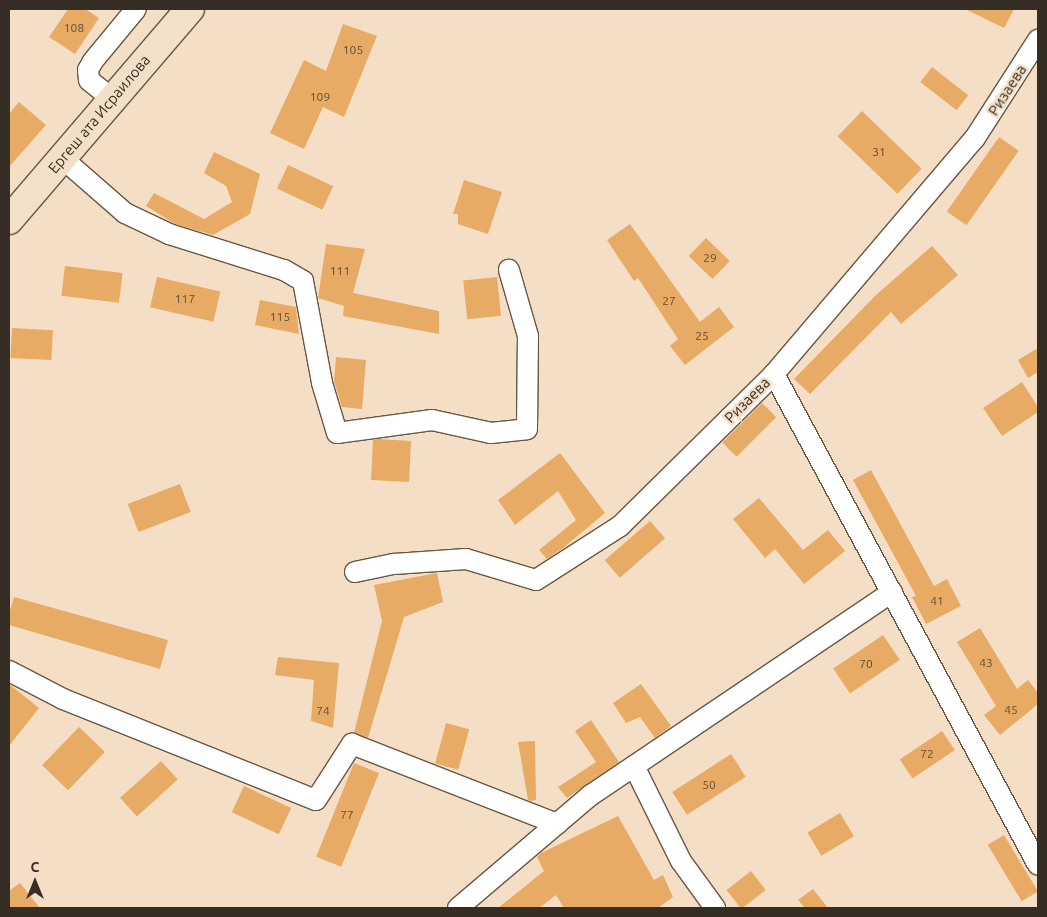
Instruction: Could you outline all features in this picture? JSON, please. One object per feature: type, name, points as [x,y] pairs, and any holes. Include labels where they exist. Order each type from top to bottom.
[{"type":"main road","name":"Ергеш ата Исраилова","points":[[9,220],[111,98],[190,9]]},
{"type":"street","points":[[111,98],[89,80],[88,70],[136,9]]},
{"type":"street","name":"Ризаева","points":[[355,572],[394,564],[466,559],[536,580],[620,526],[774,374],[975,138],[1038,40]]},
{"type":"street","points":[[62,158],[125,213],[169,234],[284,270],[303,281],[322,383],[337,433],[432,420],[491,433],[526,429],[528,336],[509,270]]},
{"type":"street","points":[[774,374],[1038,864]]},
{"type":"street","points":[[458,908],[591,795],[892,592]]},
{"type":"street","points":[[9,671],[63,699],[316,800],[352,744],[557,824]]},
{"type":"street","points":[[634,766],[681,861],[716,908]]},
{"type":"building","points":[[68,9],[85,9],[99,18],[75,54],[49,37]]},
{"type":"building","points":[[965,9],[1014,9],[1004,28]]},
{"type":"building","points":[[343,24],[377,36],[344,117],[323,107],[304,149],[270,133],[304,60],[326,71]]},
{"type":"building","points":[[932,67],[968,95],[957,110],[920,82]]},
{"type":"building","points":[[19,102],[46,125],[9,167],[9,114]]},
{"type":"building","points":[[862,111],[922,169],[897,194],[838,136]]},
{"type":"building","points":[[999,137],[1019,151],[966,225],[947,212]]},
{"type":"building","points":[[214,152],[260,174],[250,214],[213,235],[175,224],[146,206],[154,193],[204,219],[232,202],[226,186],[204,173]]},
{"type":"building","points":[[288,165],[333,186],[322,210],[277,189]]},
{"type":"building","points":[[464,180],[502,192],[488,234],[458,224],[458,214],[453,214]]},
{"type":"building","points":[[630,224],[700,322],[719,307],[734,327],[685,365],[670,346],[678,339],[638,278],[634,281],[607,240]]},
{"type":"building","points":[[706,238],[730,261],[712,279],[689,256]]},
{"type":"building","points":[[326,244],[365,249],[353,293],[439,311],[439,334],[343,316],[344,306],[318,298]]},
{"type":"building","points":[[932,246],[958,275],[901,324],[891,312],[810,394],[794,379],[876,295]]},
{"type":"building","points":[[65,266],[123,273],[119,303],[61,296]]},
{"type":"building","points":[[157,277],[220,292],[213,322],[150,307]]},
{"type":"building","points":[[497,277],[501,316],[467,319],[463,281]]},
{"type":"building","points":[[260,300],[296,307],[299,334],[255,325]]},
{"type":"building","points":[[12,328],[53,330],[51,360],[10,358]]},
{"type":"building","points":[[1038,348],[1038,372],[1028,378],[1018,360]]},
{"type":"building","points":[[336,357],[366,360],[362,409],[342,407],[334,381]]},
{"type":"building","points":[[1022,382],[1038,407],[1038,412],[1002,436],[983,408]]},
{"type":"building","points":[[762,403],[776,417],[737,457],[722,443]]},
{"type":"building","points":[[373,440],[411,441],[409,482],[371,480]]},
{"type":"building","points":[[560,453],[605,513],[547,559],[539,550],[576,520],[558,491],[515,525],[498,500]]},
{"type":"building","points":[[871,470],[934,586],[947,579],[961,606],[926,624],[912,597],[916,596],[853,480]]},
{"type":"building","points":[[180,484],[191,512],[138,532],[128,504]]},
{"type":"building","points":[[759,498],[803,550],[828,530],[845,551],[804,584],[775,549],[765,558],[733,519]]},
{"type":"building","points":[[650,521],[665,538],[620,578],[605,560]]},
{"type":"building","points":[[437,573],[443,602],[404,617],[368,738],[354,733],[382,621],[374,585]]},
{"type":"building","points":[[14,597],[168,640],[160,669],[9,625],[9,614]]},
{"type":"building","points":[[980,628],[1017,689],[1028,680],[1038,693],[1038,704],[1000,735],[984,715],[996,706],[957,642]]},
{"type":"building","points":[[883,635],[900,660],[850,693],[833,669]]},
{"type":"building","points":[[278,657],[339,663],[333,728],[311,721],[314,680],[275,675]]},
{"type":"building","points":[[9,684],[39,708],[9,746]]},
{"type":"building","points":[[641,684],[671,726],[655,738],[640,717],[626,723],[613,703]]},
{"type":"building","points":[[591,720],[619,762],[567,798],[558,787],[596,762],[575,731]]},
{"type":"building","points":[[446,723],[469,729],[458,770],[435,764]]},
{"type":"building","points":[[79,727],[105,752],[68,790],[42,765]]},
{"type":"building","points":[[942,731],[955,750],[913,779],[900,760]]},
{"type":"building","points":[[535,741],[536,800],[531,801],[528,800],[518,742]]},
{"type":"building","points":[[731,754],[746,777],[687,815],[672,792]]},
{"type":"building","points":[[161,761],[178,780],[137,816],[120,798]]},
{"type":"building","points":[[354,763],[379,773],[341,867],[316,857]]},
{"type":"building","points":[[244,786],[291,808],[279,834],[232,812]]},
{"type":"building","points":[[840,813],[854,836],[821,856],[807,833]]},
{"type":"building","points":[[618,816],[654,880],[663,875],[673,897],[658,908],[564,908],[556,895],[539,908],[498,908],[544,871],[537,857],[541,853]]},
{"type":"building","points":[[1004,835],[1038,892],[1022,901],[988,845]]},
{"type":"building","points":[[751,871],[766,890],[743,908],[741,908],[727,890]]},
{"type":"building","points":[[20,883],[40,908],[9,908],[9,891]]},
{"type":"building","points":[[813,889],[828,908],[805,908],[798,900]]}]
